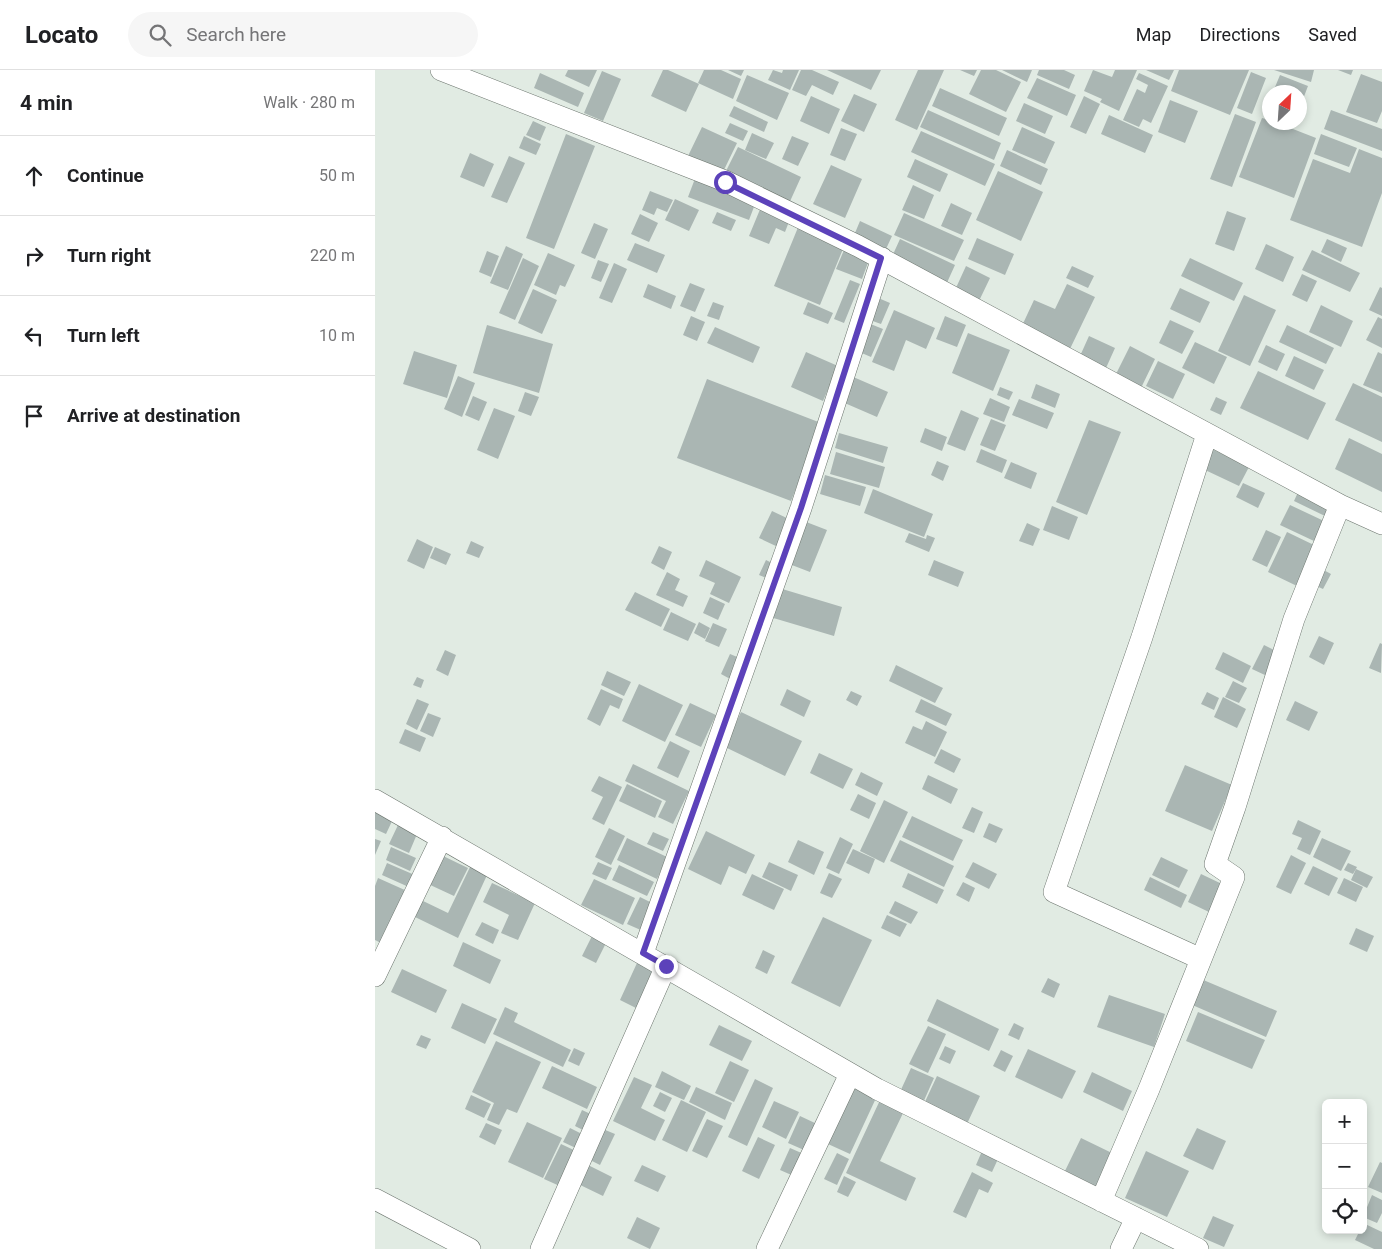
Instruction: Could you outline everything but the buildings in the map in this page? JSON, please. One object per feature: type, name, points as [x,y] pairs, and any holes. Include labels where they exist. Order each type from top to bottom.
[{"type":"street","points":[[441,70],[725,182],[881,258],[1340,505],[1382,524]]},
{"type":"street","points":[[643,953],[801,508],[881,258]]},
{"type":"street","points":[[1201,959],[1054,892],[1142,637],[1207,434]]},
{"type":"street","points":[[1101,1201],[1149,1089],[1234,877],[1215,864],[1235,807],[1294,619],[1340,505]]},
{"type":"street","points":[[375,800],[666,966],[850,1074],[1198,1249]]},
{"type":"street","points":[[375,976],[442,837]]},
{"type":"street","points":[[541,1249],[666,966]]},
{"type":"street","points":[[767,1249],[850,1074]]},
{"type":"street","points":[[375,1199],[470,1249]]},
{"type":"street","points":[[1121,1249],[1135,1218]]},
{"type":"route","points":[[666,966],[643,953],[801,508],[881,258],[725,182]]}]
